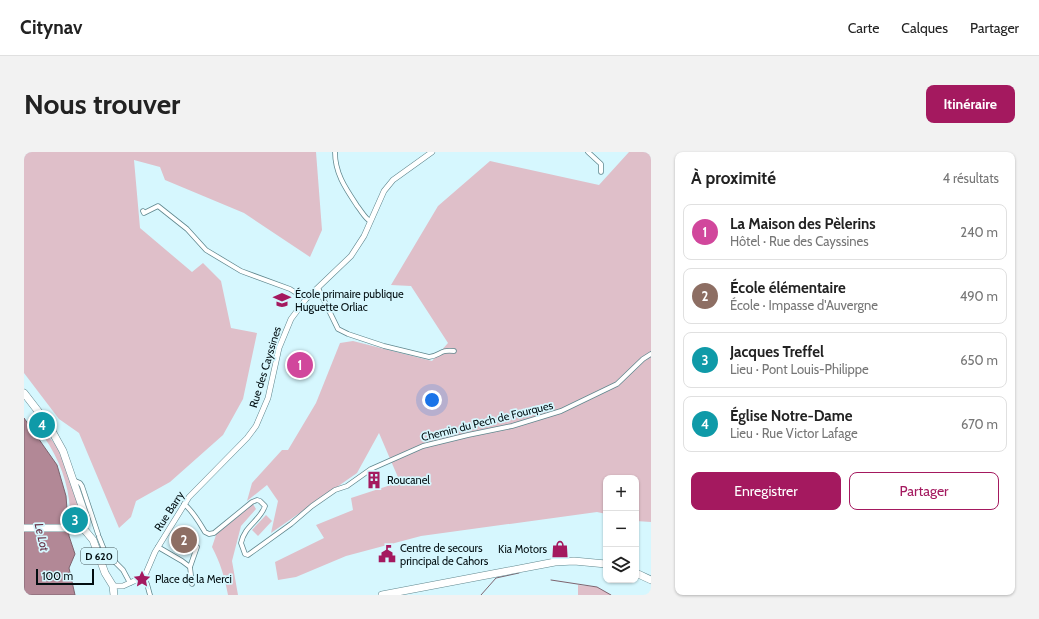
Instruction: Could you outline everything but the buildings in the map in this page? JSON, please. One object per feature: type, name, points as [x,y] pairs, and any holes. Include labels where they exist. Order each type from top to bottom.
[{"type":"main road","points":[[24,393],[55,434],[63,451],[84,512],[82,528],[24,528]]},
{"type":"main road","name":"D 620","points":[[82,528],[93,540],[105,574],[113,586],[114,595]]},
{"type":"main road","points":[[382,595],[555,562],[603,564]]},
{"type":"main road","points":[[639,574],[651,580]]},
{"type":"street","points":[[335,152],[337,173],[370,221]]},
{"type":"street","name":"Rue des Cayssines","points":[[233,454],[256,426],[268,398],[279,348],[291,320],[306,299],[351,256],[364,236],[384,191],[393,180],[432,152]]},
{"type":"street","points":[[588,152],[601,164],[601,172]]},
{"type":"street","points":[[143,211],[144,213],[158,206],[187,229],[206,250],[241,271],[290,289],[306,299]]},
{"type":"street","points":[[318,288],[335,325],[338,329],[348,334],[384,346],[429,357],[433,357],[441,351],[454,351]]},
{"type":"street","name":"Chemin du Pech de Fourques","points":[[184,504],[200,522],[205,532],[211,534],[252,502],[257,500],[260,501],[265,506],[262,513],[246,529],[241,543],[245,554],[248,555],[291,524],[317,502],[335,490],[347,486],[371,469],[424,446],[512,426],[561,411],[617,384],[643,359],[651,354]]},
{"type":"street","name":"Rue Barry","points":[[143,576],[149,568],[158,548],[184,504],[196,489],[233,454]]},
{"type":"street","points":[[73,480],[80,483],[105,552],[123,570],[130,583]]},
{"type":"street","points":[[192,584],[190,568],[197,547]]},
{"type":"street","points":[[158,548],[182,561],[190,568]]},
{"type":"street","points":[[113,586],[123,586],[143,576],[149,593]]},
{"type":"shaded area","points":[[24,152],[316,152],[322,230],[310,257],[244,213],[165,180],[160,167],[134,160],[140,228],[192,272],[203,263],[221,281],[231,328],[257,333],[243,399],[223,435],[170,482],[136,501],[131,517],[119,528],[79,433],[59,419],[24,373]]},
{"type":"shaded area","points":[[629,152],[651,152],[651,522],[639,521],[639,475],[603,475],[603,513],[597,512],[421,536],[346,556],[296,577],[278,580],[275,562],[324,538],[316,525],[353,510],[351,498],[400,482],[379,433],[357,473],[271,533],[278,501],[267,485],[247,501],[252,483],[282,450],[288,450],[316,403],[340,343],[353,341],[432,361],[448,343],[411,286],[391,285],[438,206],[490,161],[599,185]]},
{"type":"shaded area","points":[[45,436],[51,439],[56,446],[67,469],[81,513],[80,520],[75,524],[70,525],[69,501],[61,468],[44,437]]},
{"type":"shaded area","points":[[253,504],[256,509],[241,526],[232,561],[238,595],[228,595],[222,570],[212,547],[217,532]]},
{"type":"shaded area","points":[[266,515],[272,521],[258,536],[252,530]]},
{"type":"shaded area","points":[[578,585],[597,587],[611,595],[578,595]]},
{"type":"water","name":"Le Lot","points":[[24,418],[57,465],[66,496],[69,536],[75,554],[69,568],[75,595],[24,595]]},
{"type":"waterway","points":[[481,595],[496,578],[519,573]]},
{"type":"waterway","points":[[551,580],[597,587],[611,595]]},
{"type":"place","name":"École primaire publique Huguette Orliac","points":[[282,300]]},
{"type":"place","name":"La Maison des Pèlerins","points":[[300,365]]},
{"type":"place","name":"Église Notre-Dame","points":[[42,425]]},
{"type":"place","name":"Roucanel","points":[[374,480]]},
{"type":"place","name":"Jacques Treffel","points":[[75,520]]},
{"type":"place","name":"École élémentaire","points":[[184,540]]},
{"type":"place","name":"Kia Motors","points":[[560,549]]},
{"type":"place","name":"Centre de secours principal de Cahors","points":[[387,554]]},
{"type":"place","name":"Place de la Merci","points":[[142,579]]}]
